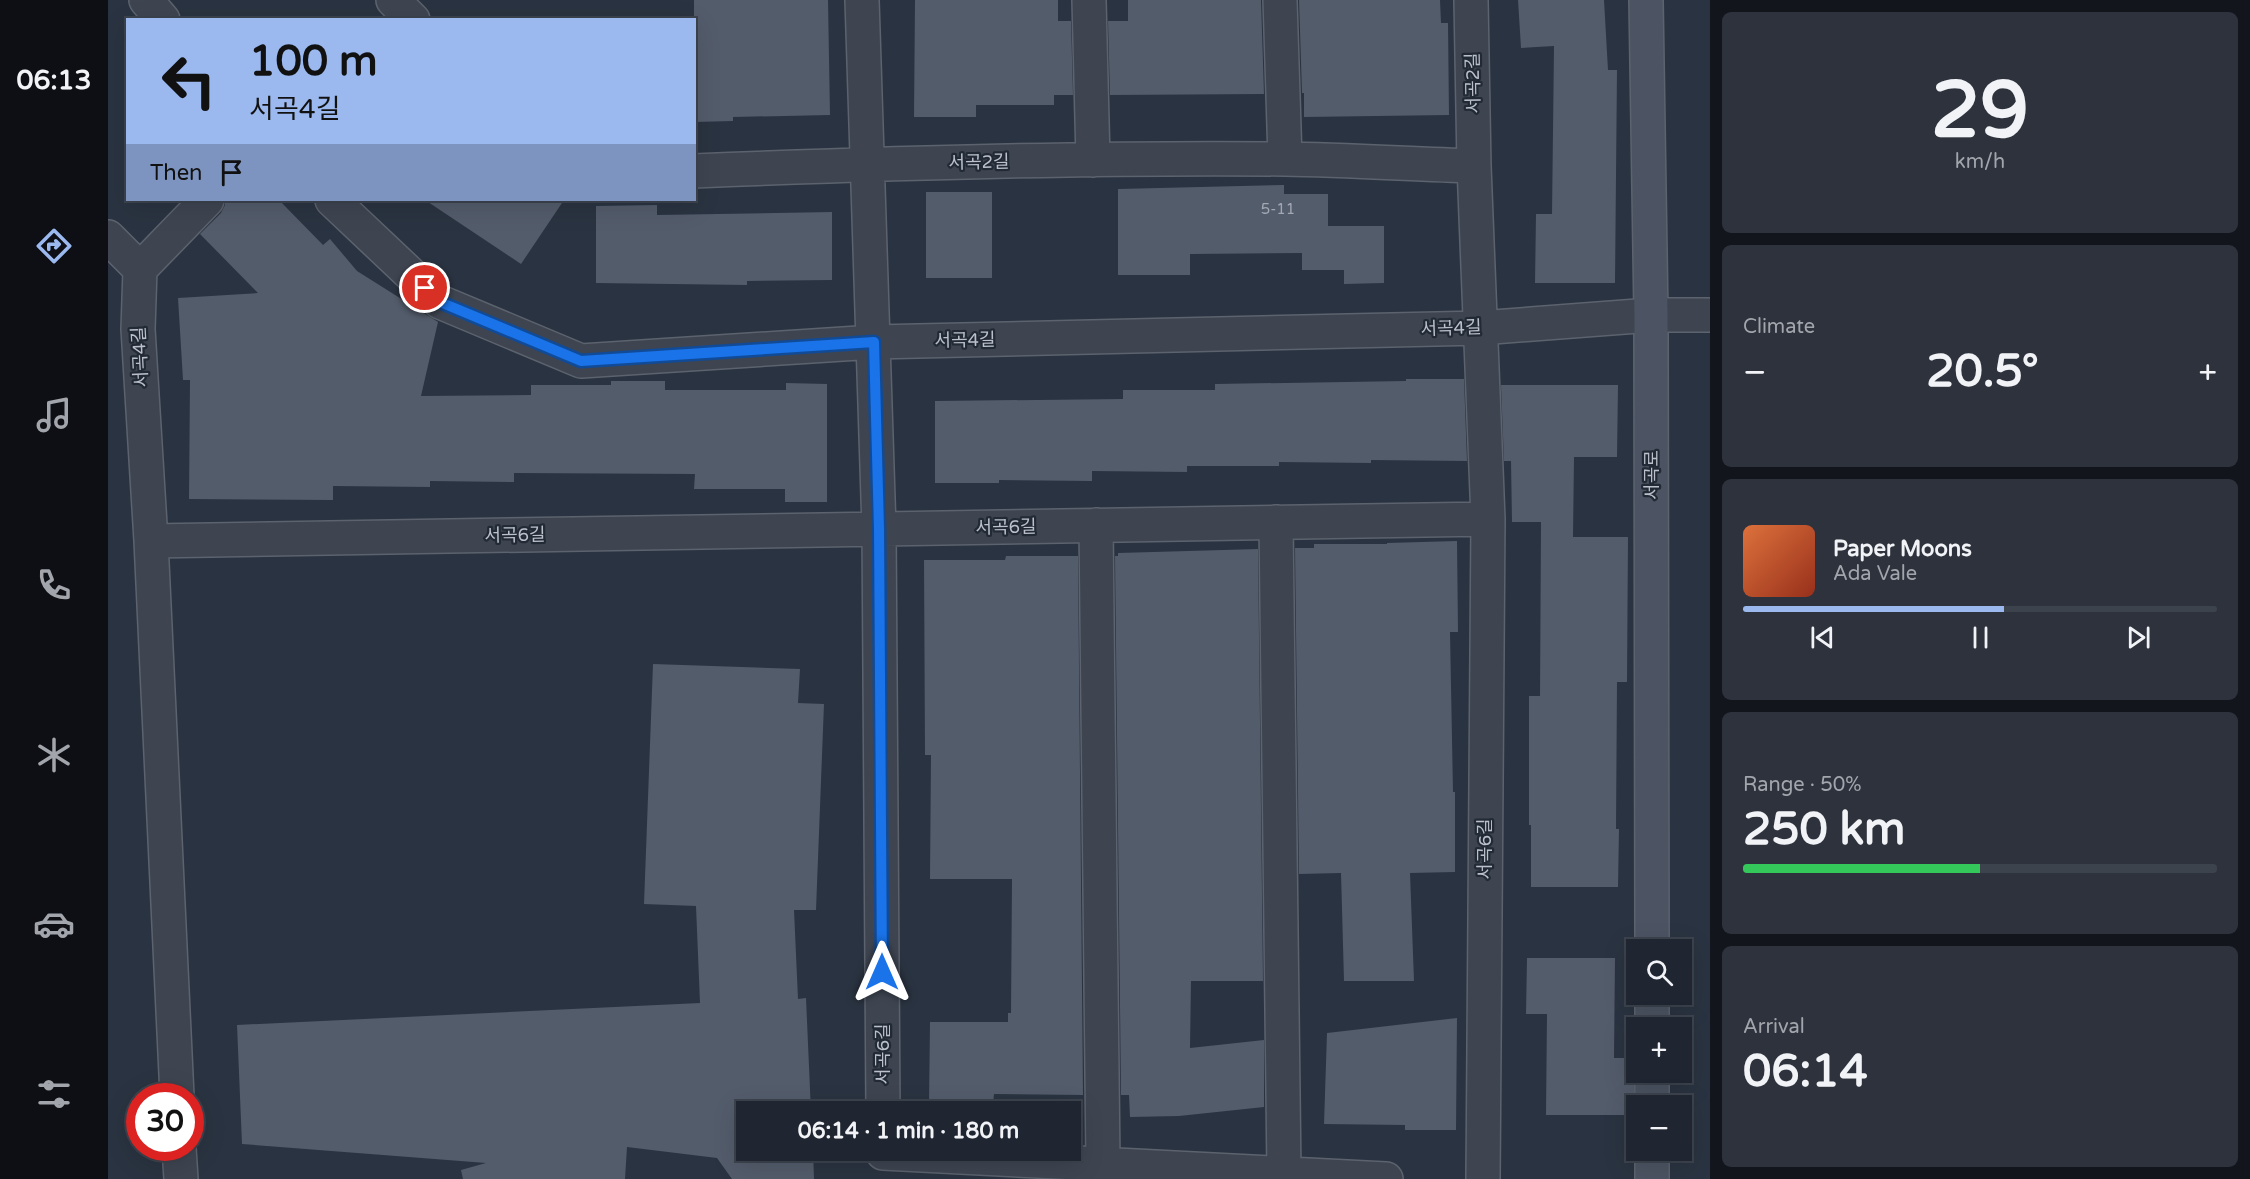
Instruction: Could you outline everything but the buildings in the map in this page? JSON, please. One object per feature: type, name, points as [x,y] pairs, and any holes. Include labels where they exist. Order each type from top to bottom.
[{"type":"street","points":[[146,0],[161,18]]},
{"type":"street","points":[[862,0],[874,342]]},
{"type":"street","points":[[1089,0],[1093,160]]},
{"type":"street","points":[[1280,0],[1285,159]]},
{"type":"street","name":"서곡2길","points":[[1471,0],[1480,327]]},
{"type":"street","name":"서곡로","points":[[1646,0],[1651,315],[1652,939]]},
{"type":"street","name":"서곡2길","points":[[696,171],[866,164],[1093,160],[1285,159],[1474,166]]},
{"type":"street","points":[[108,237],[140,269],[206,201]]},
{"type":"street","name":"서곡4길","points":[[333,201],[440,302],[581,361],[874,342],[1480,327],[1651,315],[1710,315]]},
{"type":"street","name":"서곡4길","points":[[140,269],[138,329],[151,541],[176,1083]]},
{"type":"street","name":"서곡6길","points":[[1480,327],[1488,519],[1483,1179]]},
{"type":"street","name":"서곡6길","points":[[874,342],[879,529],[883,1101]]},
{"type":"street","name":"서곡6길","points":[[151,541],[1488,519]]},
{"type":"street","points":[[1276,522],[1284,1174]]},
{"type":"street","points":[[1096,525],[1103,1164]]},
{"type":"street","points":[[180,1161],[181,1179]]},
{"type":"street","points":[[1046,1161],[1386,1179]]},
{"type":"street","points":[[1652,1161],[1652,1179]]},
{"type":"route","points":[[425,288],[440,302],[581,361],[874,342],[879,529],[882,972]]}]
